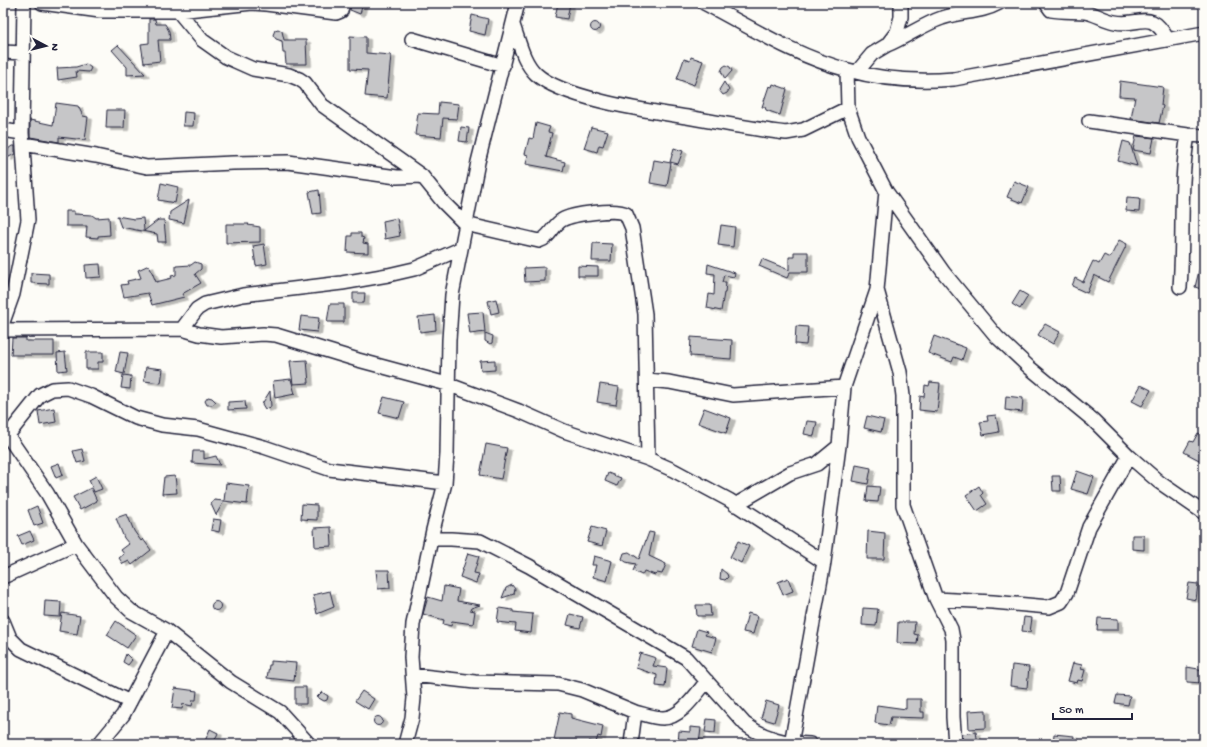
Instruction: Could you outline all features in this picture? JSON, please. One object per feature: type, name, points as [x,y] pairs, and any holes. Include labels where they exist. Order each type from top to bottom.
[{"type":"street","points":[[3,322],[13,294],[18,264],[28,226],[23,138],[24,3]]},
{"type":"street","points":[[42,3],[100,10],[178,11],[252,3],[336,13],[341,11],[343,3]]},
{"type":"street","points":[[405,744],[412,718],[413,675],[411,657],[413,624],[445,484],[447,454],[447,384],[452,295],[478,162],[518,3]]},
{"type":"street","points":[[704,3],[787,46],[852,71],[900,80],[927,81],[954,79],[1204,33]]},
{"type":"street","points":[[887,45],[900,26],[901,3]]},
{"type":"street","points":[[999,3],[986,9],[937,20],[904,38],[887,45],[872,54],[852,71],[848,108],[858,137],[886,191],[929,254],[997,337],[1030,368],[1093,420],[1129,456],[1159,482],[1204,513]]},
{"type":"street","points":[[1046,3],[1051,10],[1086,12],[1115,22],[1141,20],[1150,21],[1161,27],[1168,40]]},
{"type":"street","points":[[178,11],[193,31],[214,50],[245,66],[289,75],[299,79],[322,106],[422,176],[442,202],[465,224],[540,241],[547,237],[555,226],[563,220],[572,217],[619,211],[626,214],[632,228],[643,298],[647,380],[648,459]]},
{"type":"street","points":[[513,25],[525,60],[530,69],[537,76],[571,92],[615,104],[786,133],[803,130],[848,108]]},
{"type":"street","points":[[412,39],[502,66]]},
{"type":"street","points":[[3,52],[23,53]]},
{"type":"street","points":[[1089,121],[1204,136]]},
{"type":"street","points":[[3,130],[23,138],[147,167],[233,162],[288,162],[397,177],[422,176]]},
{"type":"street","points":[[1180,287],[1184,168],[1188,135]]},
{"type":"street","points":[[791,744],[824,562],[839,446],[844,387],[877,290],[886,191]]},
{"type":"street","points":[[182,329],[197,309],[205,304],[243,295],[342,283],[388,275],[414,269],[460,249]]},
{"type":"street","points":[[877,290],[900,372],[903,396],[903,505],[936,599],[951,630],[953,640],[953,717],[955,744]]},
{"type":"street","points":[[3,330],[182,329],[199,334],[221,337],[263,334],[276,335],[358,360],[447,384],[519,411],[564,431],[648,459],[702,485],[824,562]]},
{"type":"street","points":[[647,380],[669,382],[743,396],[844,387]]},
{"type":"street","points":[[309,744],[280,712],[231,682],[167,631],[131,611],[116,597],[76,544],[47,493],[5,432],[40,395],[52,389],[68,388],[91,396],[136,418],[162,425],[198,429],[264,447],[329,468],[445,484]]},
{"type":"street","points":[[735,505],[785,476],[817,464],[839,446]]},
{"type":"street","points":[[936,599],[993,602],[1049,608],[1061,602],[1067,593],[1089,527],[1129,456]]},
{"type":"street","points":[[431,540],[451,539],[480,541],[530,566],[686,658],[745,724],[751,728],[766,736],[791,744],[810,744]]},
{"type":"street","points":[[3,577],[76,544]]},
{"type":"street","points":[[3,621],[10,638],[21,649],[130,702]]},
{"type":"street","points":[[99,744],[123,714],[167,631]]},
{"type":"street","points":[[413,675],[475,682],[558,684],[582,690],[635,712],[664,718],[672,716],[684,707],[707,681]]},
{"type":"street","points":[[631,744],[635,712]]},
{"type":"building","points":[[352,3],[363,3],[360,14],[350,10]]},
{"type":"building","points":[[558,3],[570,3],[567,19],[555,17]]},
{"type":"building","points":[[472,15],[488,19],[485,35],[469,31]]},
{"type":"building","points":[[149,19],[155,19],[156,24],[165,24],[169,31],[170,40],[158,40],[160,61],[144,63],[141,44],[149,43]]},
{"type":"building","points":[[595,22],[600,27],[595,32],[590,27]]},
{"type":"building","points":[[278,29],[282,31],[284,40],[306,40],[307,64],[286,64],[282,41],[276,39],[273,35],[275,30]]},
{"type":"building","points":[[350,36],[366,37],[366,53],[391,55],[387,98],[365,96],[368,70],[350,69]]},
{"type":"building","points":[[118,45],[145,74],[127,75],[127,67],[112,50]]},
{"type":"building","points":[[691,57],[703,61],[694,85],[677,79],[684,59],[690,61]]},
{"type":"building","points":[[86,64],[91,68],[89,72],[76,71],[77,77],[58,80],[57,68],[76,67]]},
{"type":"building","points":[[726,65],[730,67],[732,71],[725,79],[721,71]]},
{"type":"building","points":[[1120,81],[1163,87],[1161,105],[1163,106],[1159,123],[1131,119],[1135,97],[1119,96]]},
{"type":"building","points":[[724,82],[729,90],[723,95],[719,90]]},
{"type":"building","points":[[773,84],[787,89],[780,115],[766,110],[765,107],[762,107],[769,86],[772,87]]},
{"type":"building","points":[[439,102],[459,104],[457,119],[443,118],[441,137],[415,135],[418,113],[438,114]]},
{"type":"building","points":[[56,103],[78,106],[83,116],[88,117],[85,140],[59,137],[59,142],[30,137],[30,120],[53,125]]},
{"type":"building","points":[[107,110],[125,110],[124,128],[106,128]]},
{"type":"building","points":[[184,112],[194,113],[193,126],[183,126]]},
{"type":"building","points":[[536,123],[550,127],[548,132],[552,133],[546,157],[565,162],[563,171],[526,164],[528,155],[525,154],[529,138],[533,139]]},
{"type":"building","points":[[461,127],[469,128],[467,142],[459,141]]},
{"type":"building","points":[[591,127],[608,131],[603,146],[599,145],[597,152],[584,148]]},
{"type":"building","points":[[1136,136],[1154,138],[1151,153],[1133,150]]},
{"type":"building","points":[[1123,141],[1130,143],[1137,166],[1118,161]]},
{"type":"building","points":[[15,146],[15,154],[7,158],[8,149]]},
{"type":"building","points":[[674,148],[683,151],[678,164],[670,162]]},
{"type":"building","points":[[654,160],[671,163],[667,186],[650,183]]},
{"type":"building","points":[[1014,181],[1029,187],[1022,203],[1007,197]]},
{"type":"building","points":[[161,183],[178,187],[175,203],[158,200]]},
{"type":"building","points":[[319,190],[321,213],[313,214],[309,192]]},
{"type":"building","points":[[1127,197],[1140,198],[1139,212],[1126,211]]},
{"type":"building","points":[[189,200],[184,223],[169,220],[170,212]]},
{"type":"building","points":[[66,211],[74,211],[74,214],[92,215],[96,218],[109,217],[110,235],[98,236],[98,238],[86,237],[87,226],[66,226]]},
{"type":"building","points":[[117,216],[134,219],[143,218],[144,231],[158,220],[164,220],[166,242],[158,242],[157,234],[121,227]]},
{"type":"building","points":[[397,218],[400,236],[385,239],[383,221]]},
{"type":"building","points":[[226,224],[249,224],[248,225],[260,227],[260,242],[226,243]]},
{"type":"building","points":[[721,225],[735,227],[733,247],[718,245]]},
{"type":"building","points":[[352,233],[361,233],[361,237],[364,238],[363,243],[368,244],[368,253],[347,252],[348,236],[352,236]]},
{"type":"building","points":[[1119,240],[1127,244],[1108,282],[1094,275],[1087,293],[1072,286],[1075,278],[1083,282],[1093,261],[1099,264],[1104,255],[1110,258]]},
{"type":"building","points":[[593,243],[612,244],[611,261],[592,261]]},
{"type":"building","points":[[264,244],[267,264],[256,266],[253,246]]},
{"type":"building","points":[[794,252],[808,252],[808,272],[790,272],[787,278],[759,266],[762,259],[789,270],[789,257],[794,257]]},
{"type":"building","points":[[195,262],[201,264],[201,269],[195,274],[201,283],[182,294],[184,297],[152,305],[148,293],[124,297],[121,285],[128,284],[127,281],[141,278],[138,270],[149,265],[156,282],[172,278],[171,276],[176,275],[176,266],[191,265]]},
{"type":"building","points":[[1201,263],[1204,263],[1204,290],[1195,287]]},
{"type":"building","points":[[100,264],[101,277],[86,278],[85,265]]},
{"type":"building","points":[[708,264],[735,273],[734,277],[724,275],[722,282],[726,282],[721,311],[707,308],[709,294],[714,295],[715,274],[707,273]]},
{"type":"building","points":[[578,266],[598,267],[598,276],[578,276]]},
{"type":"building","points":[[545,267],[545,281],[525,282],[524,268]]},
{"type":"building","points":[[31,273],[49,274],[49,284],[31,283]]},
{"type":"building","points":[[1020,291],[1028,296],[1020,309],[1012,304]]},
{"type":"building","points":[[353,293],[365,293],[364,303],[353,303]]},
{"type":"building","points":[[496,299],[499,312],[491,314],[488,301]]},
{"type":"building","points":[[330,304],[344,304],[344,322],[327,322]]},
{"type":"building","points":[[483,312],[485,332],[470,334],[467,313]]},
{"type":"building","points":[[435,315],[436,330],[420,332],[418,317]]},
{"type":"building","points":[[301,316],[319,318],[317,332],[299,330]]},
{"type":"building","points":[[1045,324],[1060,332],[1053,344],[1038,335]]},
{"type":"building","points":[[796,326],[808,327],[806,345],[795,344]]},
{"type":"building","points":[[485,333],[493,336],[492,343],[490,344],[485,341]]},
{"type":"building","points":[[934,336],[966,348],[962,360],[954,357],[952,362],[928,353]]},
{"type":"building","points":[[691,337],[732,340],[731,359],[690,356]]},
{"type":"building","points":[[12,338],[26,338],[26,341],[54,341],[54,355],[11,355]]},
{"type":"building","points":[[65,352],[67,370],[58,371],[57,353]]},
{"type":"building","points":[[86,352],[103,352],[103,362],[98,362],[98,369],[86,369]]},
{"type":"building","points":[[120,352],[128,353],[124,374],[116,372]]},
{"type":"building","points":[[307,360],[309,383],[293,384],[290,361]]},
{"type":"building","points":[[495,360],[495,370],[481,371],[480,361]]},
{"type":"building","points":[[146,367],[163,369],[161,383],[144,381]]},
{"type":"building","points":[[123,375],[131,376],[130,389],[121,388]]},
{"type":"building","points":[[291,379],[295,394],[275,398],[273,381]]},
{"type":"building","points":[[930,382],[940,383],[937,412],[919,410],[920,396],[924,397],[925,385],[929,386]]},
{"type":"building","points":[[600,384],[619,387],[616,405],[597,402]]},
{"type":"building","points":[[1141,385],[1151,390],[1142,406],[1132,401]]},
{"type":"building","points":[[270,391],[271,407],[265,409],[262,404]]},
{"type":"building","points":[[1006,396],[1023,398],[1022,412],[1005,410]]},
{"type":"building","points":[[208,397],[212,398],[216,402],[212,405],[207,405],[205,401]]},
{"type":"building","points":[[384,397],[404,402],[399,418],[379,413]]},
{"type":"building","points":[[245,401],[246,409],[228,410],[228,402]]},
{"type":"building","points":[[54,408],[56,422],[40,425],[38,411]]},
{"type":"building","points":[[704,408],[731,418],[726,433],[698,423]]},
{"type":"building","points":[[996,415],[999,432],[983,435],[980,422],[988,421],[987,416]]},
{"type":"building","points":[[867,416],[884,420],[881,432],[864,428]]},
{"type":"building","points":[[807,421],[817,422],[814,436],[804,434]]},
{"type":"building","points":[[1198,433],[1204,436],[1204,455],[1201,461],[1184,452],[1190,441],[1193,442]]},
{"type":"building","points":[[486,444],[507,448],[501,479],[480,475]]},
{"type":"building","points":[[82,449],[85,461],[77,463],[73,451]]},
{"type":"building","points":[[193,451],[204,451],[204,459],[216,456],[220,465],[192,463]]},
{"type":"building","points":[[59,463],[63,475],[56,478],[51,466]]},
{"type":"building","points":[[856,465],[871,468],[868,484],[853,481]]},
{"type":"building","points":[[1077,471],[1094,477],[1088,494],[1071,489]]},
{"type":"building","points":[[608,473],[621,478],[617,486],[605,481]]},
{"type":"building","points":[[96,476],[102,489],[94,492],[89,480]]},
{"type":"building","points":[[175,476],[177,493],[162,494],[164,477]]},
{"type":"building","points":[[1052,476],[1060,476],[1061,491],[1053,491]]},
{"type":"building","points":[[226,483],[249,486],[247,504],[224,501]]},
{"type":"building","points":[[868,486],[880,487],[878,502],[866,501]]},
{"type":"building","points":[[979,486],[983,493],[981,495],[987,504],[977,511],[966,495]]},
{"type":"building","points":[[91,488],[97,501],[80,510],[73,497]]},
{"type":"building","points":[[214,500],[224,501],[216,515],[211,504]]},
{"type":"building","points":[[302,504],[317,505],[317,520],[301,519]]},
{"type":"building","points":[[37,506],[43,523],[34,526],[28,510]]},
{"type":"building","points":[[127,514],[134,531],[141,541],[143,539],[151,550],[132,565],[129,561],[123,564],[119,558],[124,554],[121,550],[129,544],[124,538],[116,518]]},
{"type":"building","points":[[213,519],[221,520],[219,532],[211,530]]},
{"type":"building","points":[[331,527],[332,546],[315,547],[314,528]]},
{"type":"building","points":[[592,527],[606,531],[602,546],[587,542]]},
{"type":"building","points":[[30,531],[34,540],[22,545],[18,536]]},
{"type":"building","points":[[868,531],[885,533],[884,559],[867,559]]},
{"type":"building","points":[[649,532],[654,533],[649,556],[666,564],[662,574],[657,573],[655,575],[644,571],[642,575],[633,571],[636,564],[626,562],[622,559],[624,553],[629,552],[639,559]]},
{"type":"building","points":[[1132,535],[1144,535],[1144,550],[1132,549]]},
{"type":"building","points":[[738,541],[749,546],[741,563],[730,557]]},
{"type":"building","points":[[468,553],[479,556],[474,573],[479,574],[476,583],[460,577]]},
{"type":"building","points":[[594,556],[612,561],[607,581],[593,577],[596,565],[592,565]]},
{"type":"building","points":[[721,569],[727,574],[728,577],[725,580],[720,579]]},
{"type":"building","points":[[376,570],[389,570],[390,588],[378,589]]},
{"type":"building","points":[[788,578],[793,591],[783,595],[778,582]]},
{"type":"building","points":[[1189,583],[1198,584],[1196,600],[1186,598]]},
{"type":"building","points":[[512,585],[515,589],[514,594],[502,598],[506,588]]},
{"type":"building","points":[[444,586],[459,589],[457,601],[480,605],[471,608],[470,610],[475,611],[473,624],[452,621],[451,626],[443,624],[444,620],[423,614],[428,597],[442,601]]},
{"type":"building","points":[[330,591],[334,607],[317,614],[313,595]]},
{"type":"building","points":[[45,601],[61,602],[60,617],[44,616]]},
{"type":"building","points":[[216,601],[221,606],[216,611],[211,606]]},
{"type":"building","points":[[696,605],[710,605],[711,616],[697,616]]},
{"type":"building","points":[[499,608],[513,610],[513,612],[533,614],[531,633],[515,631],[516,624],[497,622]]},
{"type":"building","points":[[863,608],[878,609],[876,626],[862,625]]},
{"type":"building","points":[[62,613],[80,616],[77,634],[59,631]]},
{"type":"building","points":[[748,613],[758,616],[753,634],[743,632]]},
{"type":"building","points":[[570,614],[583,617],[580,628],[567,625]]},
{"type":"building","points":[[1024,617],[1032,618],[1030,632],[1022,631]]},
{"type":"building","points":[[1098,618],[1118,619],[1118,630],[1097,630]]},
{"type":"building","points":[[116,621],[136,635],[127,648],[107,635]]},
{"type":"building","points":[[898,622],[915,622],[914,634],[918,635],[917,644],[897,643]]},
{"type":"building","points":[[697,629],[707,632],[705,635],[716,638],[712,652],[692,646]]},
{"type":"building","points":[[640,653],[656,658],[653,666],[667,668],[665,687],[656,686],[657,675],[636,668]]},
{"type":"building","points":[[126,654],[132,660],[128,665],[123,662]]},
{"type":"building","points":[[271,661],[296,663],[294,681],[267,678]]},
{"type":"building","points":[[1073,663],[1082,665],[1081,669],[1085,670],[1082,681],[1078,680],[1077,683],[1068,681]]},
{"type":"building","points":[[1012,665],[1029,667],[1027,688],[1010,686]]},
{"type":"building","points":[[1187,667],[1204,670],[1202,683],[1187,682]]},
{"type":"building","points":[[295,687],[306,687],[306,704],[295,704]]},
{"type":"building","points":[[175,688],[197,691],[196,700],[193,700],[192,706],[183,704],[182,709],[172,708]]},
{"type":"building","points":[[362,691],[374,699],[368,709],[355,701]]},
{"type":"building","points":[[322,692],[328,696],[327,700],[324,701],[317,697]]},
{"type":"building","points":[[1117,695],[1130,696],[1128,705],[1115,703]]},
{"type":"building","points":[[906,699],[921,699],[921,712],[924,712],[924,718],[891,717],[889,725],[875,723],[877,705],[906,709]]},
{"type":"building","points":[[766,701],[779,705],[774,722],[761,718]]},
{"type":"building","points":[[986,710],[986,728],[969,729],[968,711]]},
{"type":"building","points":[[560,712],[571,714],[571,718],[603,726],[601,737],[598,736],[596,742],[589,741],[589,744],[572,744],[554,740]]},
{"type":"building","points":[[378,716],[383,721],[378,726],[373,721]]},
{"type":"building","points":[[707,719],[716,720],[715,733],[705,732]]},
{"type":"building","points":[[690,727],[701,728],[699,744],[678,744],[679,731],[690,732]]},
{"type":"building","points":[[210,729],[218,733],[213,744],[205,741]]},
{"type":"building","points":[[976,732],[978,744],[963,744],[962,734]]},
{"type":"building","points":[[1054,734],[1074,736],[1073,744],[1053,744]]}]
